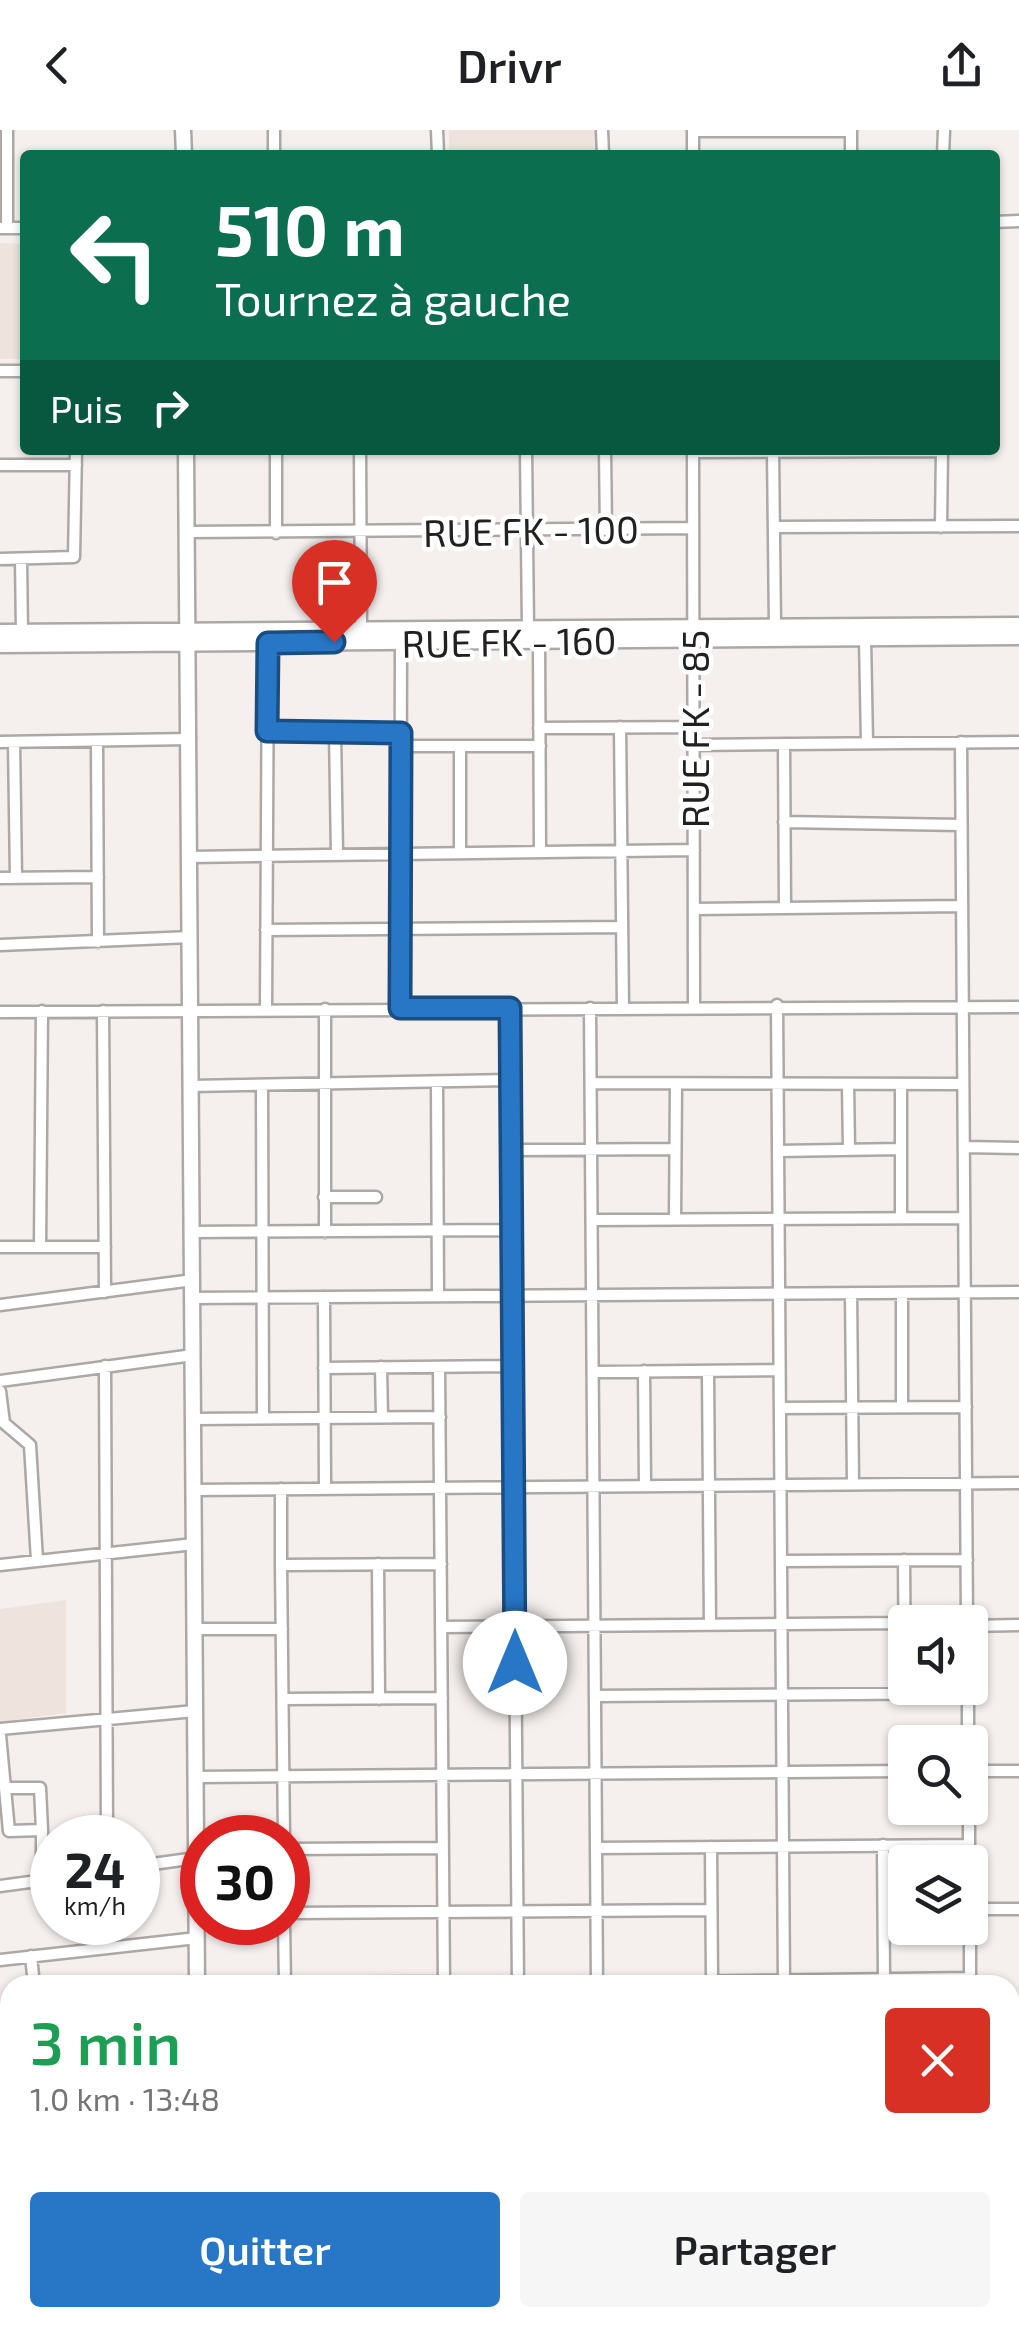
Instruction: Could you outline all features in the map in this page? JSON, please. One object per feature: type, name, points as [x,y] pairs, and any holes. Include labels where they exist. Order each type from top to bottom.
[{"type":"main road","points":[[186,455],[196,1815]]},
{"type":"main road","name":"RUE FK - 160","points":[[694,633],[775,627],[1019,625]]},
{"type":"main road","name":"RUE FK - 160","points":[[0,645],[361,629],[1019,637]]},
{"type":"main road","name":"RUE FK - 160","points":[[0,632],[268,643],[401,642],[535,632]]},
{"type":"main road","points":[[197,1945],[197,1975]]},
{"type":"street","points":[[4,228],[8,130]]},
{"type":"street","points":[[693,130],[851,130]]},
{"type":"street","points":[[0,559],[74,557],[76,455]]},
{"type":"street","points":[[276,455],[276,533]]},
{"type":"street","points":[[360,455],[361,629]]},
{"type":"street","points":[[526,455],[540,728],[540,852]]},
{"type":"street","points":[[605,455],[606,530]]},
{"type":"street","name":"RUE FK - 85","points":[[693,455],[694,1007]]},
{"type":"street","points":[[773,455],[775,627]]},
{"type":"street","points":[[941,527],[942,455]]},
{"type":"street","points":[[0,465],[76,466]]},
{"type":"street","points":[[774,528],[1019,526]]},
{"type":"street","name":"RUE FK - 100","points":[[188,532],[693,528]]},
{"type":"street","points":[[21,560],[22,632]]},
{"type":"street","points":[[865,638],[867,743]]},
{"type":"street","points":[[400,1008],[401,642]]},
{"type":"street","points":[[266,1010],[268,643]]},
{"type":"street","points":[[620,727],[623,1008]]},
{"type":"street","points":[[540,728],[694,727]]},
{"type":"street","points":[[267,731],[401,733]]},
{"type":"street","points":[[335,732],[336,855]]},
{"type":"street","points":[[0,742],[190,739]]},
{"type":"street","points":[[97,741],[98,942]]},
{"type":"street","points":[[14,742],[16,878]]},
{"type":"street","points":[[961,742],[968,1605]]},
{"type":"street","points":[[694,745],[1019,742]]},
{"type":"street","points":[[784,744],[785,908]]},
{"type":"street","points":[[401,746],[540,746]]},
{"type":"street","points":[[460,746],[460,853]]},
{"type":"street","points":[[784,822],[962,825]]},
{"type":"street","points":[[190,857],[694,850]]},
{"type":"street","points":[[0,878],[98,877]]},
{"type":"street","points":[[694,909],[962,906]]},
{"type":"street","points":[[266,930],[622,927]]},
{"type":"street","points":[[0,945],[191,937]]},
{"type":"street","points":[[777,1005],[784,1975]]},
{"type":"street","points":[[0,1012],[777,1005],[1019,1007]]},
{"type":"street","points":[[510,1008],[518,1975]]},
{"type":"street","points":[[590,1008],[597,1975]]},
{"type":"street","points":[[325,1009],[325,1232]]},
{"type":"street","points":[[103,1010],[105,1292]]},
{"type":"street","points":[[40,1246],[42,1011]]},
{"type":"street","points":[[192,1086],[511,1080]]},
{"type":"street","points":[[437,1082],[438,1296]]},
{"type":"street","points":[[590,1083],[963,1084]]},
{"type":"street","points":[[675,1220],[676,1084]]},
{"type":"street","points":[[848,1084],[848,1150]]},
{"type":"street","points":[[901,1084],[901,1218]]},
{"type":"street","points":[[262,1085],[263,1418]]},
{"type":"street","points":[[964,1147],[1019,1148]]},
{"type":"street","points":[[511,1150],[676,1149]]},
{"type":"street","points":[[778,1152],[901,1149]]},
{"type":"street","points":[[324,1198],[376,1197]]},
{"type":"street","points":[[592,1220],[964,1218]]},
{"type":"street","points":[[192,1232],[512,1230]]},
{"type":"street","points":[[0,1248],[105,1247]]},
{"type":"street","points":[[0,1306],[193,1280]]},
{"type":"street","points":[[193,1298],[1019,1292]]},
{"type":"street","points":[[851,1293],[853,1484]]},
{"type":"street","points":[[902,1293],[902,1407]]},
{"type":"street","points":[[324,1297],[325,1488]]},
{"type":"street","points":[[0,1381],[193,1355]]},
{"type":"street","points":[[104,1366],[106,1815]]},
{"type":"street","points":[[324,1368],[513,1366]]},
{"type":"street","points":[[381,1367],[382,1417]]},
{"type":"street","points":[[440,1367],[444,1975]]},
{"type":"street","points":[[593,1372],[779,1370]]},
{"type":"street","points":[[708,1371],[710,1625]]},
{"type":"street","points":[[644,1372],[645,1486]]},
{"type":"street","points":[[0,1391],[4,1424],[30,1445],[37,1560]]},
{"type":"street","points":[[780,1408],[966,1407]]},
{"type":"street","points":[[194,1418],[440,1416]]},
{"type":"street","points":[[194,1490],[1019,1483]]},
{"type":"street","points":[[282,1489],[284,1815]]},
{"type":"street","points":[[0,1565],[194,1544]]},
{"type":"street","points":[[904,1560],[904,1605]]},
{"type":"street","points":[[781,1561],[967,1560]]},
{"type":"street","points":[[378,1564],[379,1698]]},
{"type":"street","points":[[282,1565],[441,1564]]},
{"type":"street","points":[[441,1627],[888,1623]]},
{"type":"street","points":[[988,1624],[1019,1625]]},
{"type":"street","points":[[195,1630],[282,1629]]},
{"type":"street","points":[[595,1696],[888,1694]]},
{"type":"street","points":[[282,1699],[442,1698]]},
{"type":"street","points":[[30,1831],[10,1832],[0,1732],[104,1716],[196,1711]]},
{"type":"street","points":[[988,1771],[1019,1770]]},
{"type":"street","points":[[196,1777],[888,1772]]},
{"type":"street","points":[[5,1788],[40,1788],[41,1815]]},
{"type":"street","points":[[969,1825],[969,1845]]},
{"type":"street","points":[[884,1846],[884,1975]]},
{"type":"street","points":[[596,1848],[888,1846]]},
{"type":"street","points":[[711,1847],[712,1975]]},
{"type":"street","points":[[310,1849],[443,1848]]},
{"type":"street","points":[[0,1886],[30,1882]]},
{"type":"street","points":[[988,1909],[1019,1909]]},
{"type":"street","points":[[310,1913],[711,1910]]},
{"type":"street","points":[[0,1960],[180,1940]]},
{"type":"street","points":[[284,1945],[285,1975]]},
{"type":"street","points":[[970,1945],[970,1975]]},
{"type":"street","points":[[30,1956],[33,1975]]},
{"type":"shaded area","points":[[449,130],[596,130],[596,150],[449,150]]},
{"type":"shaded area","points":[[0,243],[20,244],[20,359],[0,359]]},
{"type":"shaded area","points":[[66,1600],[66,1713],[0,1722],[0,1609]]},
{"type":"route","points":[[334,642],[268,643],[267,731],[401,733],[400,1008],[510,1008],[515,1663]]}]
